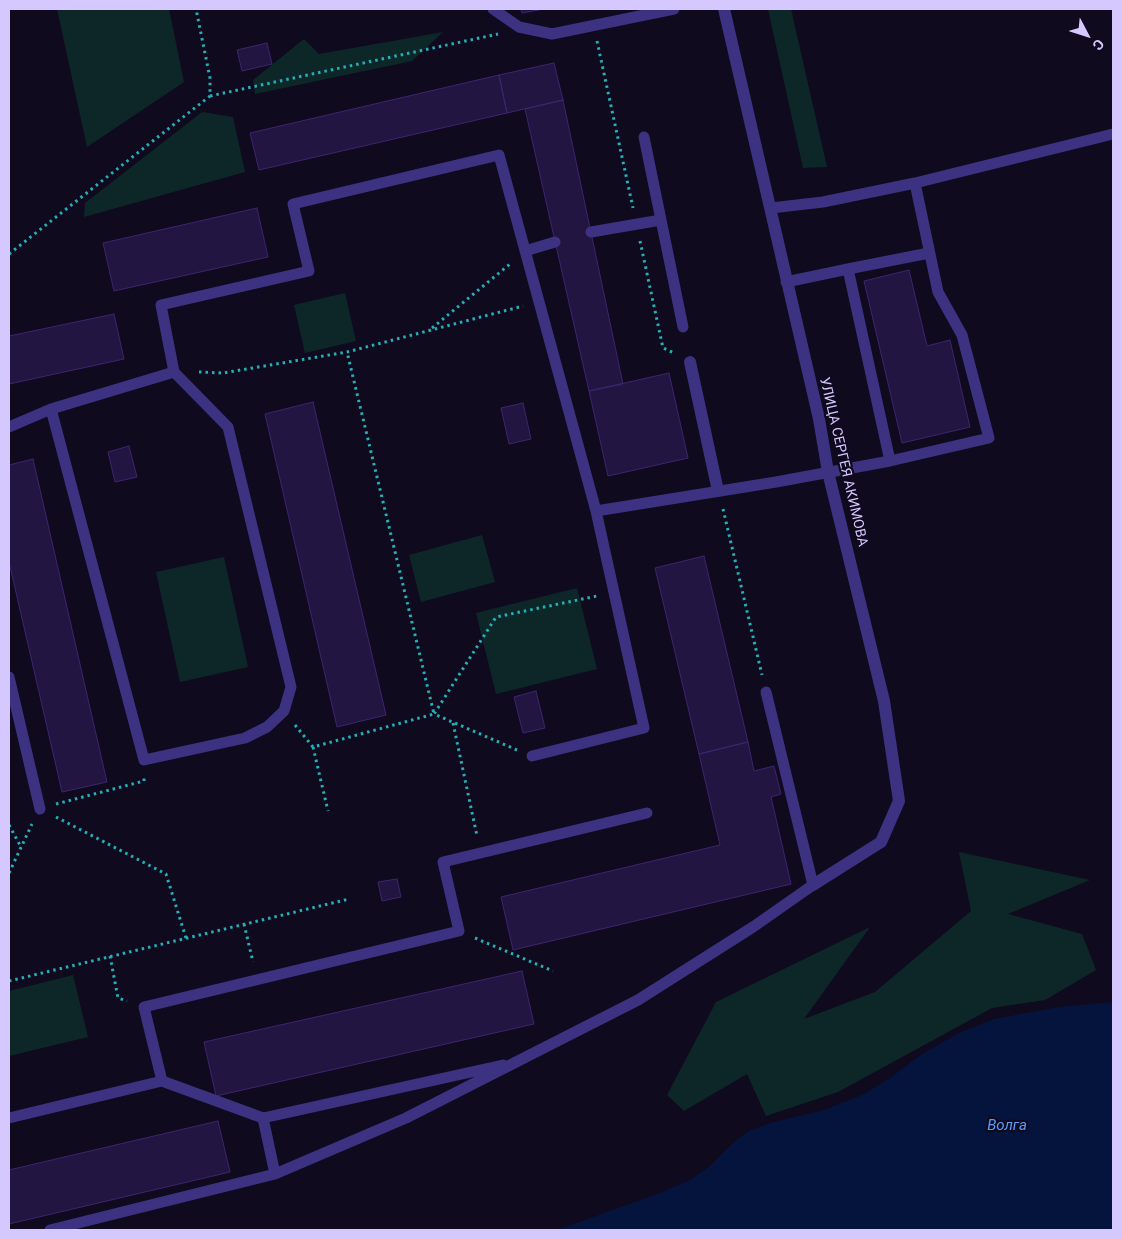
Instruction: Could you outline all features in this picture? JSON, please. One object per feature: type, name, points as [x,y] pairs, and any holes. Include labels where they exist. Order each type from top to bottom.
[{"type":"street","name":"УЛИЦА СЕРГЕЯ АКИМОВА","points":[[724,9],[819,419],[828,472],[884,702],[899,801],[881,842],[813,886]]},
{"type":"street","points":[[690,362],[718,491]]},
{"type":"lane","points":[[493,9],[519,27],[552,34],[674,9]]},
{"type":"lane","points":[[771,208],[822,202],[915,183],[1113,134]]},
{"type":"lane","points":[[644,137],[683,327]]},
{"type":"lane","points":[[51,409],[144,760],[245,738],[267,727],[284,711],[291,687],[228,427],[174,372],[161,305],[309,271],[293,204],[499,155],[596,511],[644,728],[532,756]]},
{"type":"lane","points":[[596,511],[890,461],[989,438],[962,335],[938,292],[915,183]]},
{"type":"lane","points":[[591,232],[661,220]]},
{"type":"lane","points":[[525,251],[555,242]]},
{"type":"lane","points":[[786,282],[929,253]]},
{"type":"lane","points":[[848,269],[890,461]]},
{"type":"lane","points":[[9,427],[51,409],[174,372]]},
{"type":"lane","points":[[9,677],[40,808]]},
{"type":"lane","points":[[50,1230],[275,1174],[406,1118],[638,1000],[753,927],[813,886],[766,692]]},
{"type":"lane","points":[[162,1081],[144,1007],[459,931],[443,862],[647,813]]},
{"type":"lane","points":[[9,1118],[162,1081],[263,1118],[520,1061]]},
{"type":"lane","points":[[263,1118],[275,1174]]},
{"type":"path","points":[[196,9],[210,78],[210,96]]},
{"type":"path","points":[[593,26],[663,348],[690,362]]},
{"type":"path","points":[[9,254],[210,96],[525,28]]},
{"type":"path","points":[[429,330],[525,251]]},
{"type":"path","points":[[174,372],[224,373],[347,352],[539,302]]},
{"type":"path","points":[[347,352],[434,714]]},
{"type":"path","points":[[718,491],[766,692]]},
{"type":"path","points":[[434,714],[496,617],[614,592]]},
{"type":"path","points":[[284,711],[313,747],[328,811]]},
{"type":"path","points":[[313,747],[434,714],[532,756]]},
{"type":"path","points":[[452,722],[481,853]]},
{"type":"path","points":[[40,808],[144,781],[144,760]]},
{"type":"path","points":[[9,873],[40,808]]},
{"type":"path","points":[[40,808],[166,874],[186,938]]},
{"type":"path","points":[[9,825],[21,848]]},
{"type":"path","points":[[9,980],[349,898]]},
{"type":"path","points":[[244,924],[257,980]]},
{"type":"path","points":[[459,931],[552,971]]},
{"type":"path","points":[[110,956],[118,998],[144,1007]]},
{"type":"green space","points":[[57,9],[169,9],[184,82],[87,147]]},
{"type":"green space","points":[[768,9],[791,9],[827,167],[803,168]]},
{"type":"green space","points":[[443,32],[412,61],[255,94],[253,80],[304,39],[319,54]]},
{"type":"green space","points":[[202,112],[233,117],[245,172],[84,217],[85,203]]},
{"type":"green space","points":[[345,293],[356,341],[305,353],[294,305]]},
{"type":"green space","points":[[482,535],[495,582],[421,602],[409,555]]},
{"type":"green space","points":[[224,557],[248,667],[180,682],[156,572]]},
{"type":"green space","points":[[577,588],[597,669],[496,694],[476,613]]},
{"type":"green space","points":[[959,852],[1090,880],[1008,914],[1082,934],[1096,970],[1045,1000],[992,1008],[838,1092],[766,1116],[747,1074],[684,1111],[667,1095],[716,1002],[870,927],[804,1019],[875,992],[971,911]]},
{"type":"green space","points":[[73,975],[88,1037],[9,1056],[9,991]]},
{"type":"water","name":"Волга","points":[[1113,1002],[1113,1230],[557,1230],[660,1193],[692,1179],[710,1166],[734,1142],[749,1131],[770,1123],[824,1110],[862,1095],[890,1078],[922,1054],[959,1033],[994,1019],[1059,1007]]},
{"type":"building","points":[[521,9],[544,9],[522,13]]},
{"type":"building","points":[[267,43],[272,64],[242,71],[237,50]]},
{"type":"building","points":[[554,63],[563,100],[507,113],[499,75]]},
{"type":"building","points":[[499,75],[507,113],[259,170],[250,133]]},
{"type":"building","points":[[563,100],[623,384],[589,391],[525,109]]},
{"type":"building","points":[[257,208],[268,257],[114,291],[103,243]]},
{"type":"building","points":[[909,270],[927,346],[950,340],[970,427],[902,443],[864,281]]},
{"type":"building","points":[[114,314],[124,359],[9,384],[9,336]]},
{"type":"building","points":[[669,373],[688,458],[608,476],[589,391]]},
{"type":"building","points":[[313,402],[386,715],[337,727],[265,414]]},
{"type":"building","points":[[523,403],[531,439],[509,444],[501,408]]},
{"type":"building","points":[[129,446],[137,477],[115,482],[108,452]]},
{"type":"building","points":[[33,459],[107,782],[62,792],[9,562],[9,465]]},
{"type":"building","points":[[704,556],[748,742],[699,754],[655,568]]},
{"type":"building","points":[[536,691],[545,728],[523,733],[514,697]]},
{"type":"building","points":[[748,742],[754,771],[774,766],[781,794],[771,797],[791,884],[513,950],[501,897],[720,845],[699,754]]},
{"type":"building","points":[[397,879],[401,897],[382,901],[378,882]]},
{"type":"building","points":[[522,971],[534,1024],[216,1096],[204,1042]]},
{"type":"building","points":[[218,1121],[230,1172],[9,1224],[9,1170]]}]
